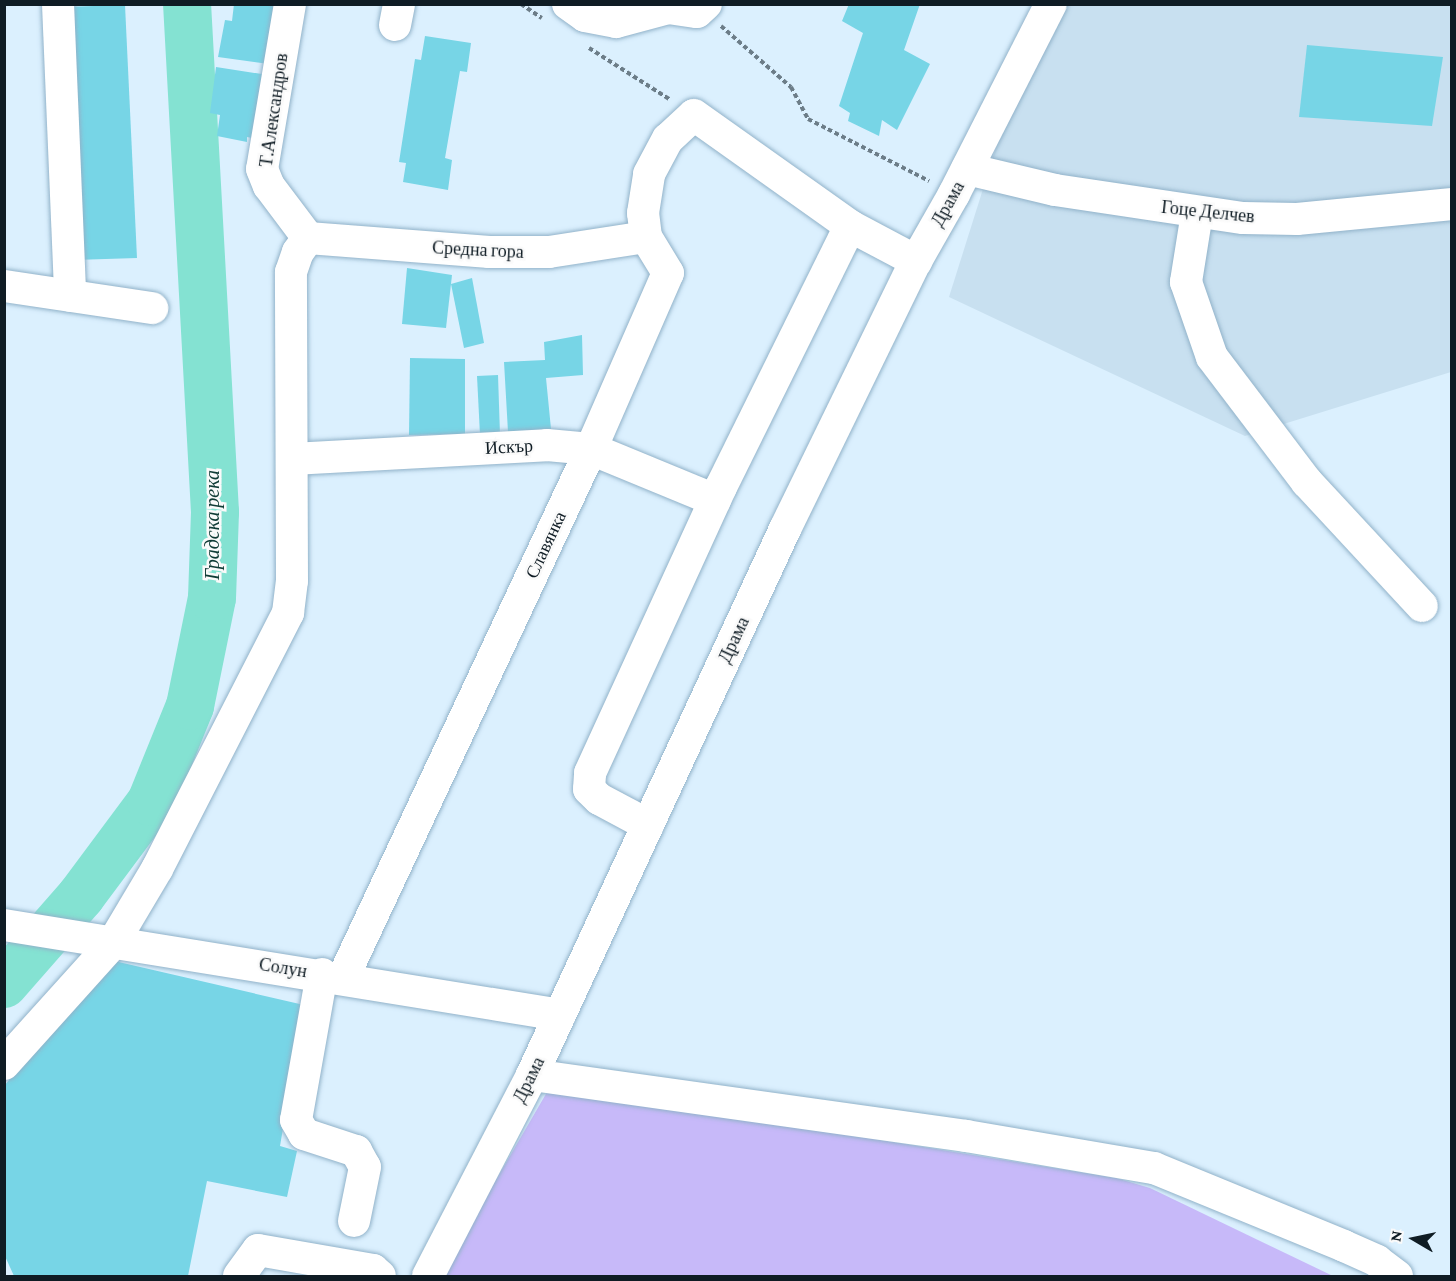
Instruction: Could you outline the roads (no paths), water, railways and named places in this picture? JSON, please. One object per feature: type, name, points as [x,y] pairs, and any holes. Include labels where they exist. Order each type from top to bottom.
[{"type":"street","points":[[58,4],[70,296]]},
{"type":"street","name":"Т.Александров","points":[[290,4],[262,169],[269,186],[308,238]]},
{"type":"street","name":"Драма","points":[[428,1276],[532,1075],[785,529],[916,261],[961,182],[1035,40],[1037,4]]},
{"type":"street","points":[[1035,40],[1051,4]]},
{"type":"street","points":[[559,14],[616,22],[668,8],[701,8]]},
{"type":"street","name":"Славянка","points":[[354,1221],[365,1167],[357,1151],[304,1134],[296,1120],[333,976],[591,449],[668,273],[646,237],[644,213],[649,174],[668,139],[694,116],[850,226]]},
{"type":"street","name":"Гоце Делчев","points":[[961,182],[1055,190],[1197,213],[1297,219],[1452,204]]},
{"type":"street","points":[[1197,213],[1186,282],[1212,357],[1307,482],[1422,606]]},
{"type":"street","points":[[648,825],[599,799],[589,789],[590,773],[716,500],[850,226],[916,261]]},
{"type":"street","name":"Средна гора","points":[[308,238],[489,252],[549,252],[646,237]]},
{"type":"street","points":[[4,1064],[113,943],[157,869],[288,613],[292,581],[291,272],[298,252],[308,238]]},
{"type":"street","points":[[4,286],[152,308]]},
{"type":"street","name":"Искър","points":[[292,459],[547,445],[591,449],[716,500]]},
{"type":"street","name":"Солун","points":[[12,926],[333,976],[560,1015]]},
{"type":"street","points":[[532,1075],[966,1136],[1154,1168],[1344,1246],[1377,1261],[1397,1276]]},
{"type":"street","points":[[239,1276],[258,1250],[373,1270],[380,1276]]},
{"type":"waterway","name":"Градска река","points":[[4,984],[81,896],[151,802],[190,706],[212,598],[215,512],[187,4]]}]
